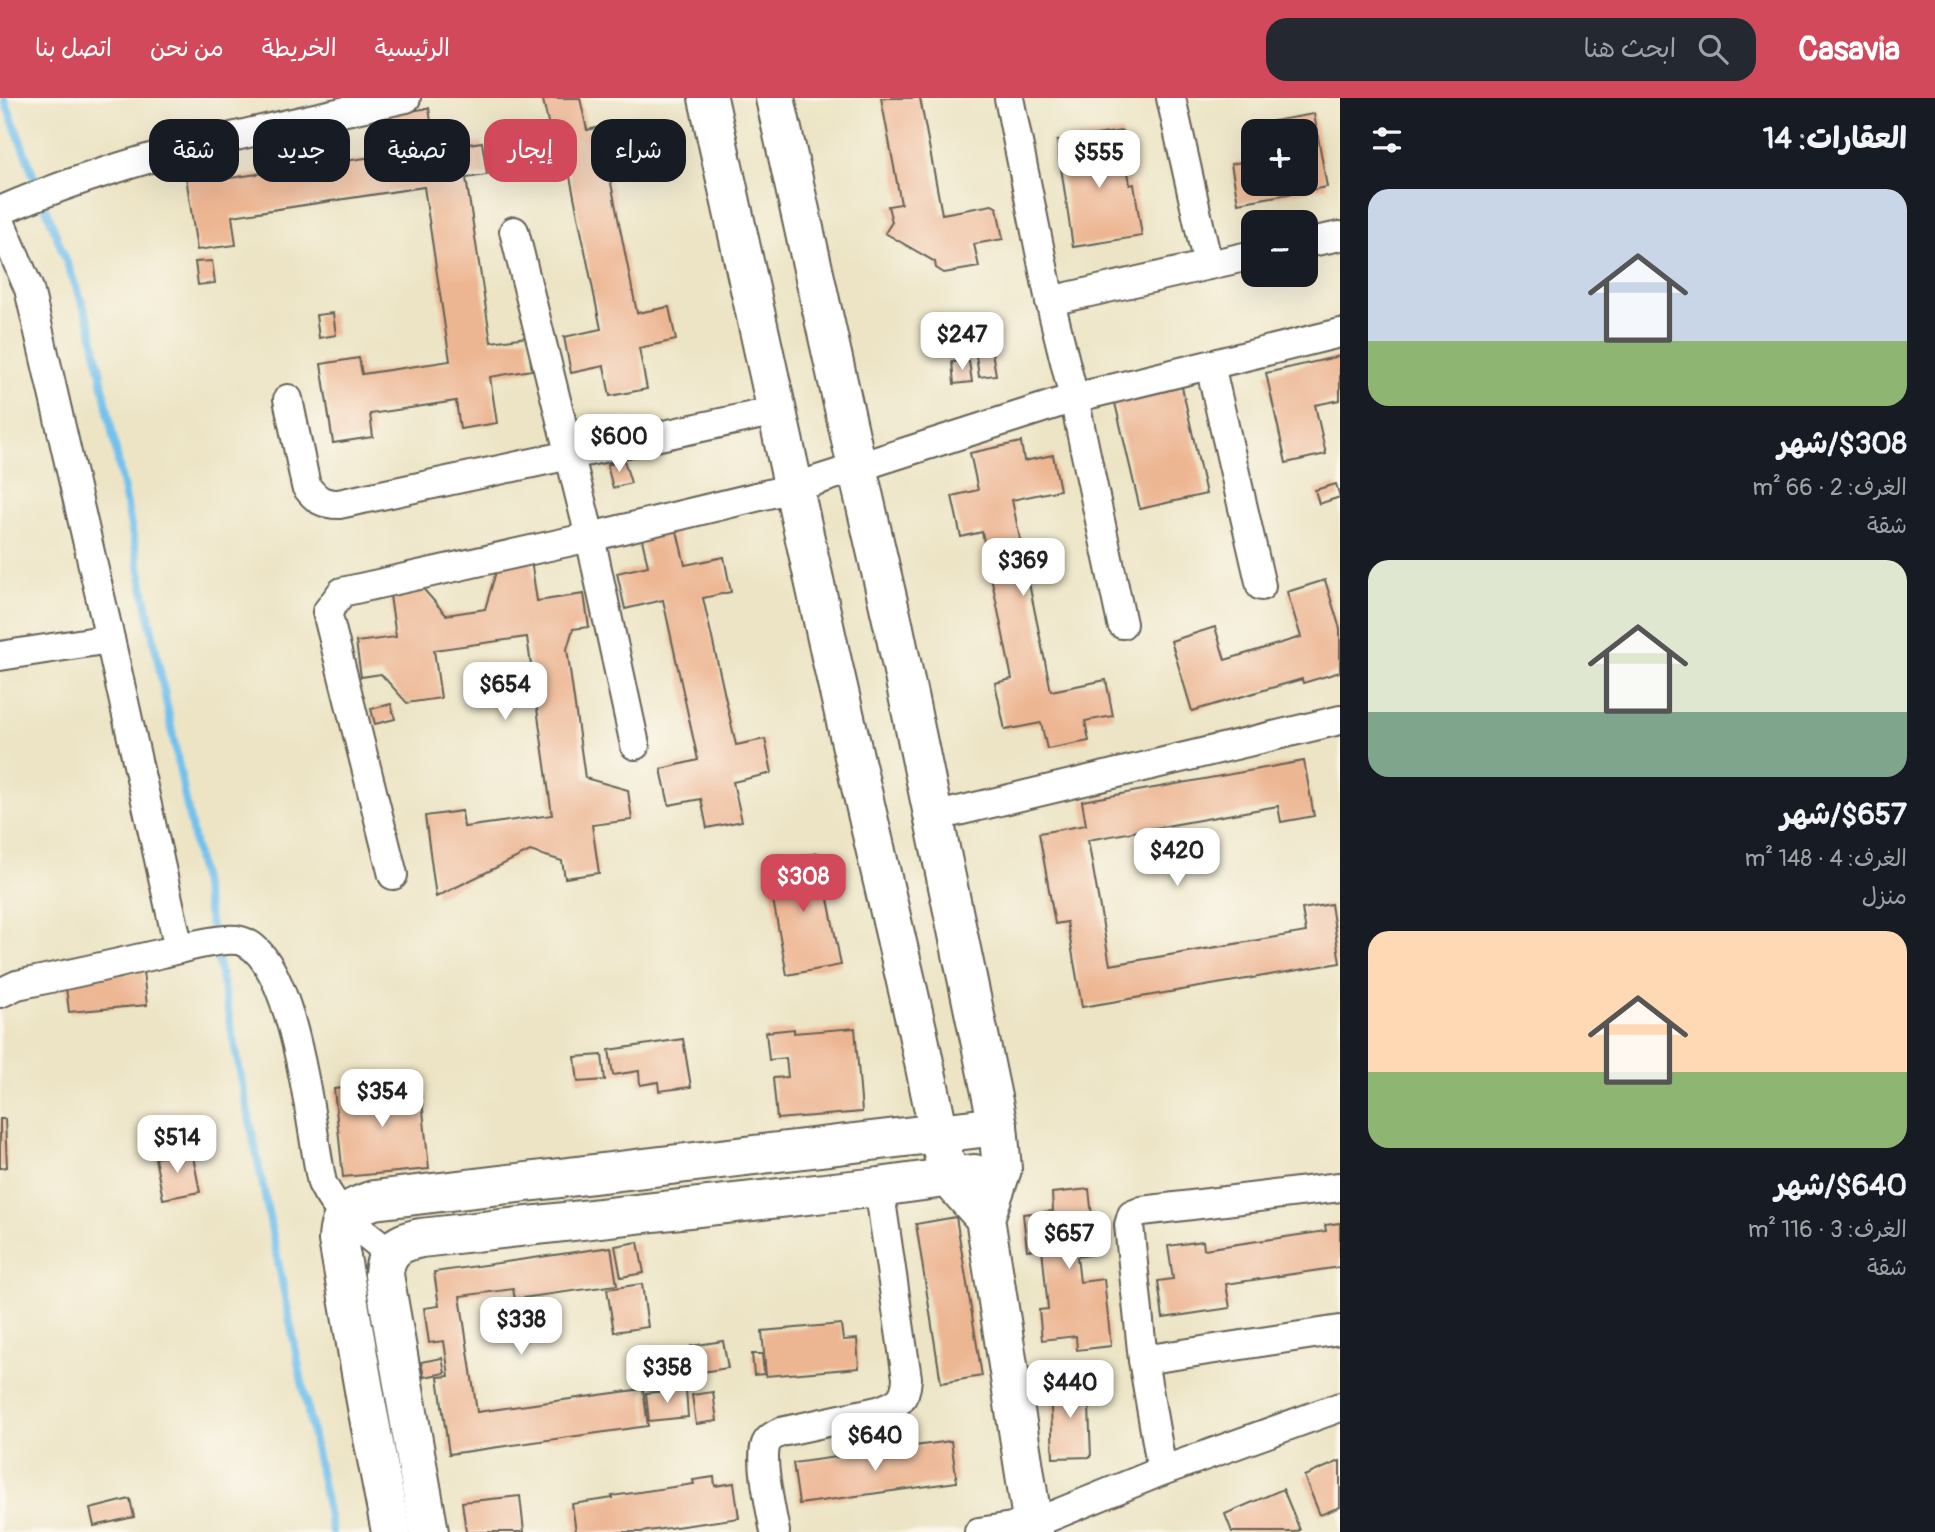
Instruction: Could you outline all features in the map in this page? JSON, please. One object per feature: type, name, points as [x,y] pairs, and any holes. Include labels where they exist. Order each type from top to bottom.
[{"type":"street","points":[[0,211],[76,182],[179,150],[406,98]]},
{"type":"street","points":[[708,98],[948,1178],[985,1217]]},
{"type":"street","points":[[775,98],[894,628],[998,1126],[1002,1170],[985,1217],[1033,1528]]},
{"type":"street","points":[[1009,98],[1050,300],[1074,398],[1122,624]]},
{"type":"street","points":[[1171,98],[1208,265]]},
{"type":"street","points":[[0,221],[29,289],[110,639],[202,945]]},
{"type":"street","points":[[514,231],[590,537],[635,745]]},
{"type":"street","points":[[1318,241],[1340,236]]},
{"type":"street","points":[[1050,300],[1241,258]]},
{"type":"street","points":[[393,875],[327,612],[342,592],[590,537],[793,488],[1074,398],[1340,333]]},
{"type":"street","points":[[1210,365],[1261,586]]},
{"type":"street","points":[[288,399],[306,486],[324,504],[340,504],[777,411]]},
{"type":"street","points":[[0,656],[110,639]]},
{"type":"street","points":[[933,817],[1340,720]]},
{"type":"street","points":[[0,993],[17,985],[202,945],[237,940],[256,948],[286,1002],[295,1035],[322,1183],[331,1201],[344,1216],[390,1253]]},
{"type":"street","points":[[391,1532],[340,1256],[338,1226],[344,1216],[356,1206],[374,1200],[998,1126]]},
{"type":"street","points":[[429,1532],[384,1275],[385,1262],[399,1245],[421,1238],[879,1187],[1002,1170]]},
{"type":"street","points":[[775,1532],[763,1456],[765,1443],[780,1432],[891,1406],[900,1401],[906,1391],[907,1378],[879,1187]]},
{"type":"street","points":[[1162,1471],[1143,1360],[1129,1225],[1132,1215],[1142,1211],[1340,1187]]},
{"type":"street","points":[[1143,1360],[1340,1330]]},
{"type":"street","points":[[979,1532],[1033,1528],[1162,1471],[1340,1407]]},
{"type":"building","points":[[580,98],[587,130],[591,129],[591,182],[611,182],[637,313],[669,307],[676,340],[639,348],[647,389],[610,396],[604,366],[571,373],[564,337],[601,329],[571,182],[577,182],[577,119],[547,119],[543,100]]},
{"type":"building","points":[[881,98],[920,98],[942,214],[992,205],[997,208],[1003,239],[974,244],[979,267],[944,273],[936,268],[935,262],[885,233],[892,222],[888,206],[901,204]]},
{"type":"building","points":[[429,108],[431,119],[388,119],[387,115]]},
{"type":"building","points":[[1314,114],[1315,119],[1285,119]]},
{"type":"building","points":[[1122,131],[1130,185],[1134,184],[1142,236],[1073,247],[1057,141]]},
{"type":"building","points":[[1318,136],[1327,187],[1318,189]]},
{"type":"building","points":[[482,142],[484,175],[470,177],[470,144]]},
{"type":"building","points":[[364,158],[364,182],[467,182],[491,342],[527,337],[532,370],[490,377],[497,423],[460,429],[456,401],[370,414],[373,437],[333,443],[321,364],[359,358],[362,374],[450,361],[424,187],[232,216],[236,245],[197,250],[187,182],[239,182],[239,177],[253,175],[253,182],[350,182],[350,160]]},
{"type":"building","points":[[1241,162],[1241,196],[1277,196],[1238,203],[1231,164]]},
{"type":"building","points":[[212,261],[215,283],[198,285],[195,262]]},
{"type":"building","points":[[333,313],[336,335],[319,338],[316,315]]},
{"type":"building","points":[[992,352],[996,375],[979,377],[976,355]]},
{"type":"building","points":[[1340,356],[1340,400],[1315,405],[1326,454],[1286,463],[1266,373]]},
{"type":"building","points":[[969,361],[972,382],[954,384],[952,362]]},
{"type":"building","points":[[1182,387],[1206,494],[1140,509],[1115,403]]},
{"type":"building","points":[[1021,442],[1024,461],[1053,455],[1060,490],[1012,500],[1051,691],[1106,680],[1113,716],[1085,721],[1089,741],[1047,749],[1041,723],[1005,730],[995,683],[1012,679],[982,532],[961,537],[952,496],[978,490],[970,453]]},
{"type":"building","points":[[624,460],[631,483],[613,488],[607,465]]},
{"type":"building","points":[[1336,484],[1340,497],[1319,504],[1315,490]]},
{"type":"building","points":[[676,527],[685,565],[724,557],[731,592],[703,598],[736,745],[765,739],[772,773],[733,782],[742,821],[707,828],[701,799],[669,805],[661,769],[698,760],[663,600],[625,609],[617,573],[648,566],[641,535]]},
{"type":"building","points":[[531,560],[537,601],[584,594],[589,627],[573,629],[567,649],[585,778],[628,790],[632,820],[592,825],[599,873],[565,878],[562,861],[530,851],[436,897],[425,816],[462,811],[464,827],[552,815],[527,637],[434,650],[441,698],[407,703],[381,674],[361,677],[356,642],[396,637],[389,589],[420,585],[446,615],[485,609],[498,565]]},
{"type":"building","points":[[1325,580],[1340,629],[1340,672],[1303,683],[1302,679],[1192,711],[1171,641],[1215,627],[1225,660],[1301,637],[1287,592]]},
{"type":"building","points":[[391,704],[395,719],[375,724],[371,709]]},
{"type":"building","points":[[1304,761],[1314,816],[1281,822],[1278,806],[1088,840],[1110,965],[1306,932],[1302,909],[1331,904],[1340,963],[1082,1007],[1067,922],[1055,924],[1039,833],[1086,825],[1082,801]]},
{"type":"building","points":[[819,853],[841,965],[787,975],[766,862]]},
{"type":"building","points":[[143,972],[147,1005],[69,1012],[65,979]]},
{"type":"building","points":[[855,1028],[862,1112],[777,1119],[773,1078],[788,1077],[786,1058],[769,1060],[766,1032],[794,1029],[794,1033]]},
{"type":"building","points":[[683,1039],[691,1087],[659,1091],[658,1082],[640,1085],[639,1071],[613,1075],[609,1050]]},
{"type":"building","points":[[602,1055],[605,1080],[578,1082],[575,1057]]},
{"type":"building","points":[[420,1081],[429,1169],[343,1177],[334,1089]]},
{"type":"building","points":[[0,1119],[5,1119],[7,1167],[0,1168]]},
{"type":"building","points":[[192,1152],[200,1192],[163,1199],[155,1158]]},
{"type":"building","points":[[1089,1189],[1096,1254],[1077,1257],[1080,1282],[1104,1279],[1111,1346],[1077,1350],[1076,1336],[1042,1340],[1039,1310],[1048,1309],[1042,1249],[1027,1250],[1023,1214],[1053,1211],[1052,1193]]},
{"type":"building","points":[[956,1217],[982,1376],[941,1383],[916,1224]]},
{"type":"building","points":[[1340,1223],[1340,1267],[1226,1284],[1230,1308],[1163,1318],[1158,1281],[1173,1279],[1168,1246],[1203,1241],[1204,1249],[1326,1231],[1325,1225]]},
{"type":"building","points":[[638,1242],[644,1273],[621,1277],[615,1246]]},
{"type":"building","points":[[611,1247],[617,1285],[515,1299],[513,1289],[460,1296],[477,1412],[643,1389],[648,1426],[449,1454],[438,1377],[449,1376],[444,1341],[429,1343],[424,1308],[439,1306],[434,1272]]},
{"type":"building","points":[[642,1284],[648,1327],[614,1332],[607,1289]]},
{"type":"building","points":[[841,1324],[843,1340],[857,1339],[859,1368],[766,1376],[762,1331]]},
{"type":"building","points":[[723,1341],[728,1368],[695,1373],[691,1346]]},
{"type":"building","points":[[752,1354],[762,1354],[764,1374],[754,1375]]},
{"type":"building","points":[[442,1358],[445,1373],[424,1377],[421,1362]]},
{"type":"building","points":[[1088,1381],[1091,1457],[1053,1458],[1050,1382]]},
{"type":"building","points":[[686,1389],[688,1417],[649,1421],[646,1393]]},
{"type":"building","points":[[713,1392],[717,1421],[696,1424],[692,1395]]},
{"type":"building","points":[[951,1441],[957,1482],[799,1504],[793,1463]]},
{"type":"building","points":[[1340,1461],[1340,1507],[1320,1515],[1304,1476]]},
{"type":"building","points":[[714,1477],[715,1486],[734,1483],[739,1518],[641,1532],[576,1532],[572,1504],[694,1484],[693,1480]]},
{"type":"building","points":[[1283,1489],[1300,1530],[1232,1532],[1225,1514]]},
{"type":"building","points":[[520,1496],[524,1532],[466,1532],[462,1502]]},
{"type":"building","points":[[130,1499],[134,1517],[94,1526],[90,1509]]},
{"type":"waterway","points":[[4,98],[91,326],[332,1532]]}]
